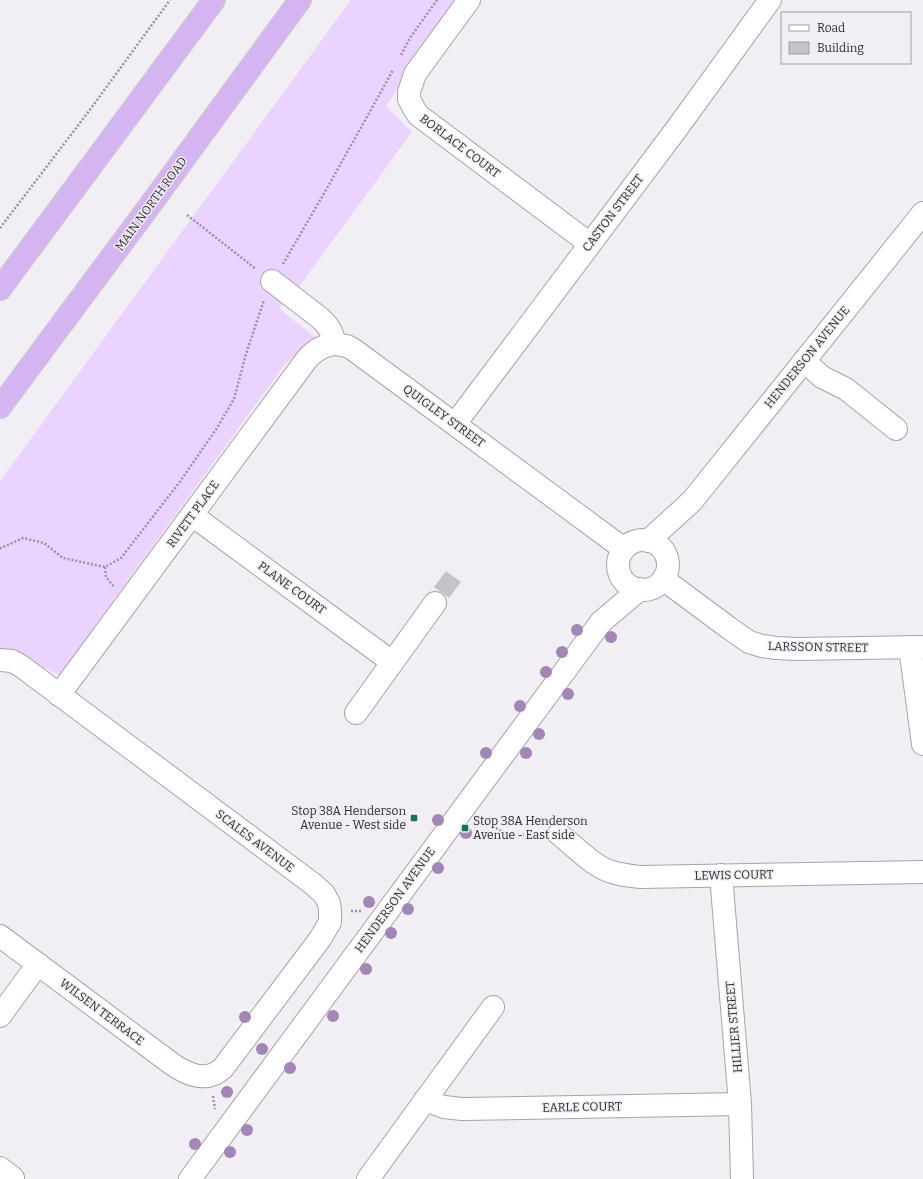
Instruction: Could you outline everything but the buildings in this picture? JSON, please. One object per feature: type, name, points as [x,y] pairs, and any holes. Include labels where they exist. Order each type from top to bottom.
[{"type":"highway","points":[[0,289],[214,0]]},
{"type":"highway","name":"MAIN NORTH ROAD","points":[[0,407],[300,0]]},
{"type":"street","name":"BORLACE COURT","points":[[469,0],[415,74],[409,92],[409,100],[418,115],[590,244]]},
{"type":"street","name":"CASTON STREET","points":[[455,424],[678,127],[770,0]]},
{"type":"street","name":"HENDERSON AVENUE","points":[[648,541],[692,501],[923,213]]},
{"type":"street","points":[[272,281],[327,324],[332,333],[335,344]]},
{"type":"street","name":"QUIGLEY STREET","points":[[335,344],[347,346],[354,350],[624,549]]},
{"type":"street","name":"RIVETT PLACE","points":[[58,695],[311,354],[320,348],[335,344]]},
{"type":"street","points":[[804,361],[822,377],[833,384],[846,389],[896,429]]},
{"type":"street","name":"HENDERSON AVENUE","points":[[666,555],[692,501]]},
{"type":"street","name":"PLANE COURT","points":[[192,515],[392,662]]},
{"type":"street","points":[[643,540],[653,542],[661,547],[666,555],[668,566],[666,575],[661,582],[652,588],[643,590],[629,586],[620,575],[618,564],[624,549],[633,542],[643,540]]},
{"type":"street","name":"HENDERSON AVENUE","points":[[601,622],[620,575]]},
{"type":"street","name":"LARSSON STREET","points":[[663,579],[749,642],[762,646],[797,649],[916,647]]},
{"type":"street","name":"HENDERSON AVENUE","points":[[190,1179],[601,622],[640,589]]},
{"type":"street","points":[[356,713],[434,603]]},
{"type":"street","points":[[916,647],[923,744]]},
{"type":"street","name":"SCALES AVENUE","points":[[0,660],[12,661],[21,666],[313,884],[324,894],[329,903],[330,922],[320,939],[210,1085]]},
{"type":"street","name":"LEWIS COURT","points":[[559,834],[600,867],[612,872],[640,876],[923,872]]},
{"type":"street","name":"HILLIER STREET","points":[[722,875],[740,1104],[742,1179]]},
{"type":"street","name":"WILSEN TERRACE","points":[[0,936],[180,1070],[199,1077],[210,1085]]},
{"type":"street","points":[[0,1016],[38,964]]},
{"type":"street","points":[[368,1179],[493,1006]]},
{"type":"street","name":"EARLE COURT","points":[[425,1100],[444,1107],[462,1109],[740,1104]]},
{"type":"path","points":[[0,228],[89,111],[170,0]]},
{"type":"path","points":[[398,59],[410,38],[437,0]]},
{"type":"path","points":[[0,549],[23,538],[44,544],[63,558],[105,567],[121,558],[179,483],[217,428],[234,399],[246,354],[272,281],[330,183],[395,66]]},
{"type":"path","points":[[187,215],[272,281]]},
{"type":"path","points":[[105,567],[106,577],[116,589]]},
{"type":"path","points":[[482,820],[508,835],[559,834]]},
{"type":"path","points":[[348,911],[364,911]]},
{"type":"path","points":[[210,1085],[217,1114]]},
{"type":"shaded area","points":[[351,0],[458,0],[386,106],[412,132],[301,284],[279,308],[316,338],[286,363],[59,675],[0,647],[0,481]]},
{"type":"place","name":"Stop 38A Henderson Avenue - West side","points":[[414,818]]},
{"type":"place","name":"Stop 38A Henderson Avenue - East side","points":[[465,828]]}]
